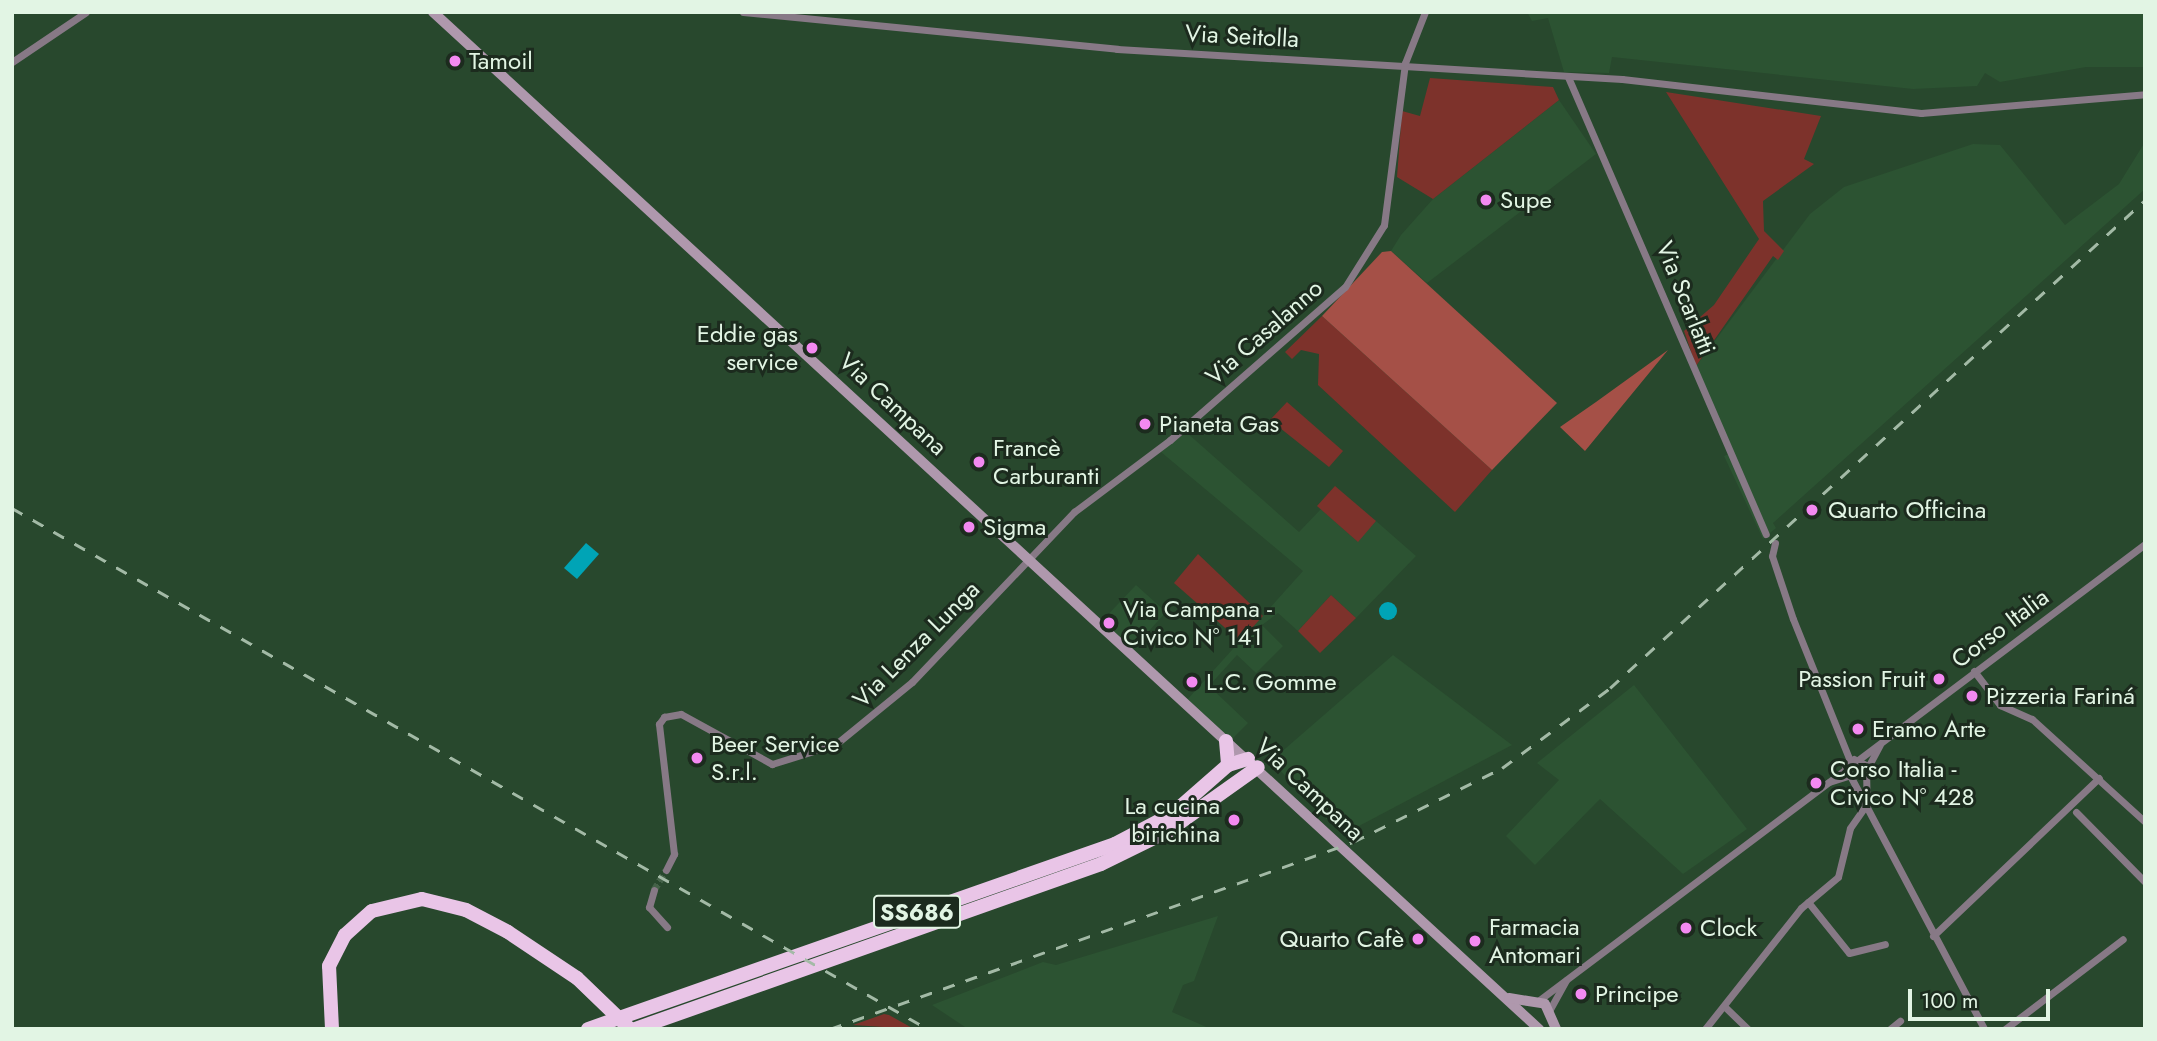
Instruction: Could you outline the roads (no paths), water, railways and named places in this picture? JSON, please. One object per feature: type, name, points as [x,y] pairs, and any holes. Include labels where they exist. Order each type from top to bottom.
[{"type":"highway","points":[[1226,741],[1228,765],[1253,763]]},
{"type":"highway","name":"SS686","points":[[632,1029],[1110,860],[1168,831],[1253,763]]},
{"type":"highway","name":"SS686","points":[[588,1029],[1115,845],[1172,814],[1228,765]]},
{"type":"highway","points":[[331,1029],[327,981],[335,950],[359,919],[385,905],[422,899],[447,904],[508,932],[577,978],[632,1029]]},
{"type":"highway","points":[[330,1004],[341,1029]]},
{"type":"main road","name":"Via Campana","points":[[433,12],[1509,998],[1533,1024]]},
{"type":"main road","points":[[1509,998],[1536,1001],[1549,1013],[1556,1029]]},
{"type":"main road","points":[[1533,1024],[1536,1001]]},
{"type":"main road","points":[[1533,1024],[1549,1013]]},
{"type":"street","points":[[12,62],[86,12]]},
{"type":"street","name":"Via Seitolla","points":[[743,12],[1117,49],[1405,63],[1863,108],[1989,110],[2145,94]]},
{"type":"street","name":"Via Casalanno","points":[[1028,559],[1074,512],[1171,440],[1356,275],[1384,225],[1405,63],[1425,12]]},
{"type":"street","name":"Via Scarlatti","points":[[1568,77],[1766,534]]},
{"type":"street","points":[[1775,543],[1772,556],[1850,762],[1849,778],[1867,804],[1933,936],[1984,1029]]},
{"type":"street","name":"Corso Italia","points":[[1536,1001],[1829,782],[1850,762],[1880,745],[1974,671],[2145,544]]},
{"type":"street","name":"Via Lenza Lunga","points":[[666,870],[674,854],[659,724],[664,717],[681,714],[772,764],[812,755],[851,734],[912,682],[1028,559]]},
{"type":"street","points":[[1974,671],[2000,705],[2032,719],[2145,822]]},
{"type":"street","name":"Corso Italia","points":[[1829,782],[1866,771],[1880,745]]},
{"type":"street","points":[[1705,1029],[1808,902],[1838,877],[1850,828],[1867,804],[1866,771],[1850,762]]},
{"type":"street","points":[[1933,936],[2099,778]]},
{"type":"street","points":[[2076,812],[2145,882]]},
{"type":"street","points":[[654,890],[649,906],[667,927]]},
{"type":"street","points":[[1808,902],[1849,953],[1885,944]]},
{"type":"street","points":[[2005,1029],[2123,939]]},
{"type":"street","name":"Corso Italia","points":[[1549,1013],[1566,979]]},
{"type":"street","points":[[1725,1007],[1748,1029]]},
{"type":"street","points":[[1890,1029],[1900,1021]]},
{"type":"water","points":[[586,543],[599,554],[577,579],[564,568]]},
{"type":"water","points":[[1384,602],[1392,602],[1397,611],[1395,618],[1384,620],[1379,615],[1379,607]]},
{"type":"tunnel","points":[[654,890],[666,870]]},
{"type":"railway","points":[[830,1029],[1353,842],[1502,768],[1610,688],[2145,200]]},
{"type":"railway","points":[[12,508],[928,1029]]},
{"type":"place","name":"Tamoil","points":[[455,61]]},
{"type":"place","name":"Supe","points":[[1486,200]]},
{"type":"place","name":"Eddie gas service","points":[[812,348]]},
{"type":"place","name":"Pianeta Gas","points":[[1145,424]]},
{"type":"place","name":"Francè Carburanti","points":[[979,462]]},
{"type":"place","name":"Quarto Officina","points":[[1812,510]]},
{"type":"place","name":"Sigma","points":[[969,527]]},
{"type":"place","name":"Via Campana - Civico N° 141","points":[[1109,623]]},
{"type":"place","name":"Passion Fruit","points":[[1939,679]]},
{"type":"place","name":"L.C. Gomme","points":[[1192,682]]},
{"type":"place","name":"Pizzeria Fariná","points":[[1972,696]]},
{"type":"place","name":"Eramo Arte","points":[[1858,729]]},
{"type":"place","name":"Beer Service S.r.l.","points":[[697,758]]},
{"type":"place","name":"Corso Italia - Civico N° 428","points":[[1816,783]]},
{"type":"place","name":"La cucina birichina","points":[[1234,820]]},
{"type":"place","name":"Clock","points":[[1686,928]]},
{"type":"place","name":"Quarto Cafè","points":[[1418,939]]},
{"type":"place","name":"Farmacia Antomari","points":[[1475,941]]},
{"type":"place","name":"Principe","points":[[1581,994]]}]
